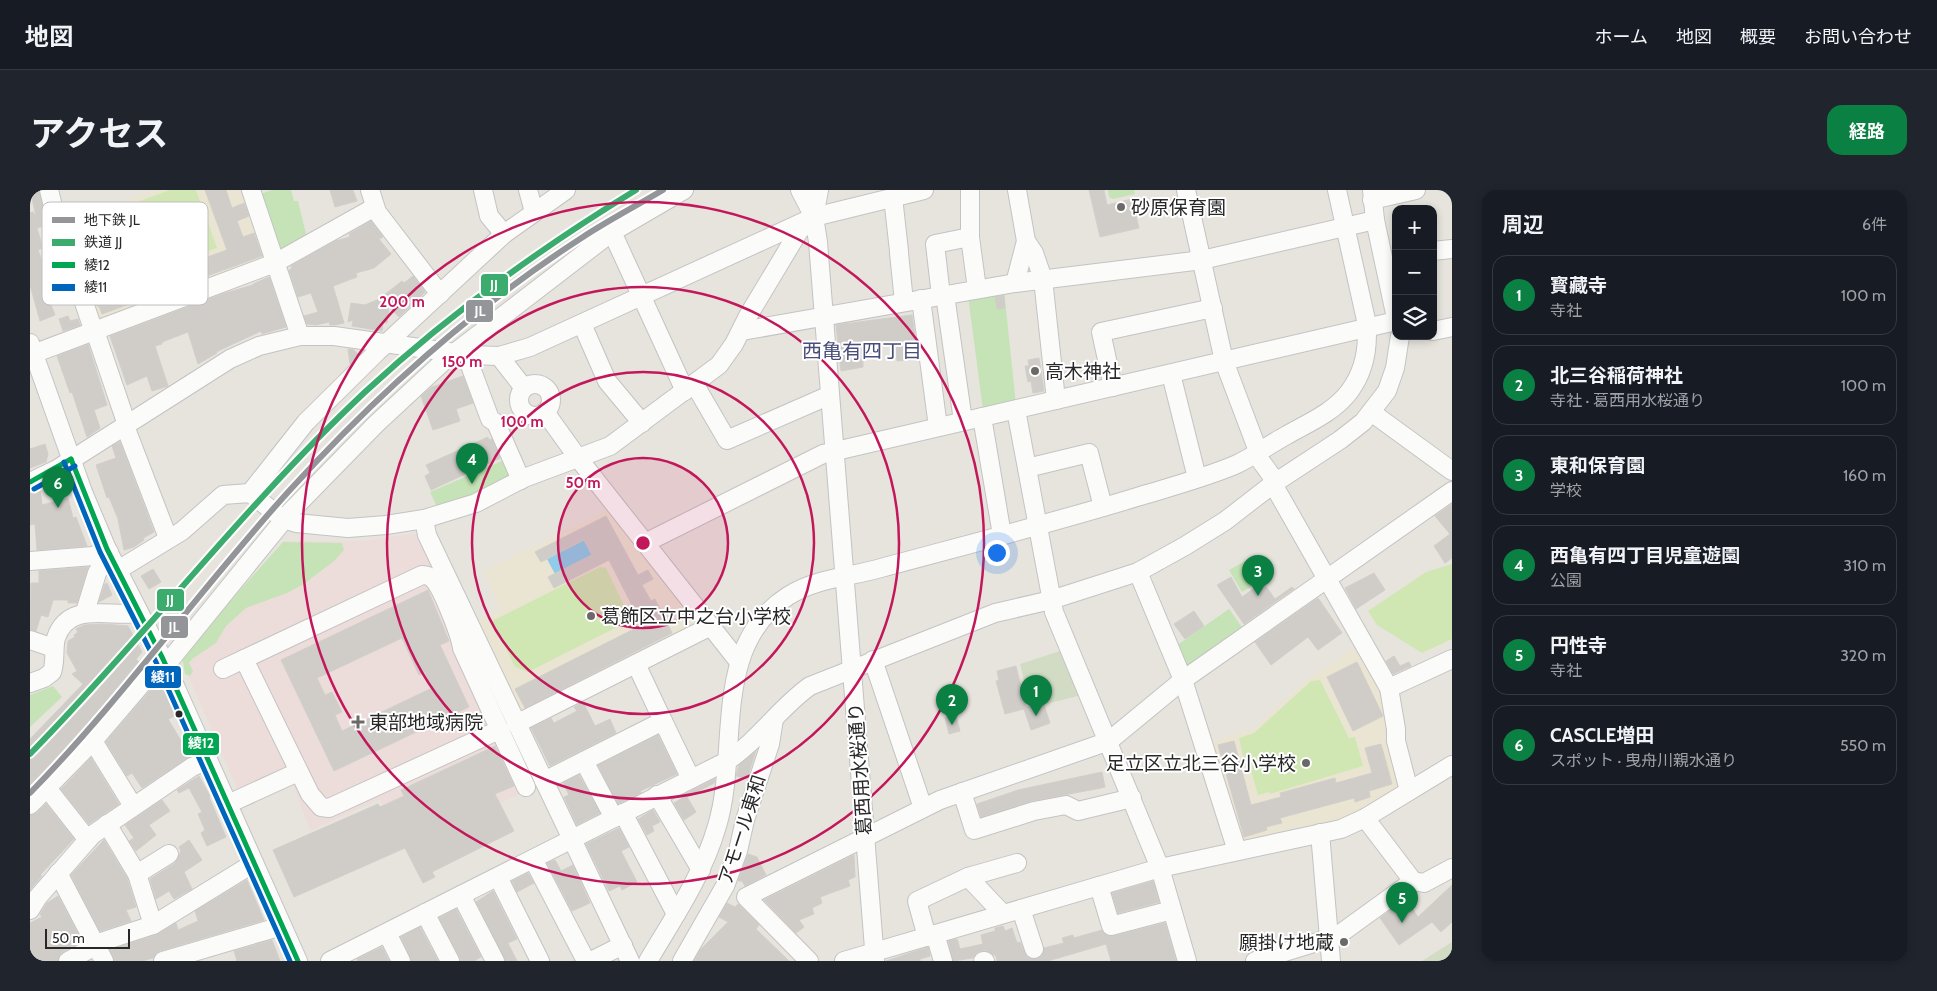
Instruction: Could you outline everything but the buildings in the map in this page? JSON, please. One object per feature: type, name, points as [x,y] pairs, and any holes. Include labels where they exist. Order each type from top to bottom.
[{"type":"street","points":[[251,190],[300,336]]},
{"type":"street","points":[[483,190],[489,216],[504,234]]},
{"type":"street","points":[[528,190],[534,212]]},
{"type":"street","points":[[250,493],[306,422],[386,343],[504,234],[566,190]]},
{"type":"street","points":[[30,805],[93,741],[164,662],[283,519],[376,424],[612,232],[684,190]]},
{"type":"street","points":[[800,190],[814,217]]},
{"type":"street","points":[[118,570],[189,526],[223,495],[250,493],[283,519],[296,523],[348,528],[424,519],[476,503],[521,480],[610,446],[719,365],[742,331],[748,316],[799,231],[814,217],[819,190]]},
{"type":"street","points":[[30,482],[71,459],[242,352],[300,336],[334,336],[462,354],[499,356],[530,347],[814,217],[924,190]]},
{"type":"street","points":[[970,190],[970,237],[977,289]]},
{"type":"street","points":[[1017,190],[1026,241],[1034,253],[1043,278],[1056,400]]},
{"type":"street","points":[[1186,190],[1224,361],[1256,452],[1389,688],[1396,729],[1396,741],[1409,791]]},
{"type":"street","points":[[648,961],[701,870],[722,808],[733,691],[738,662],[758,624],[788,596],[816,582],[1103,508],[1237,464],[1315,419],[1343,399],[1362,367],[1367,346],[1367,328],[1337,190]]},
{"type":"street","points":[[1394,295],[1390,256],[1374,220],[1372,195],[1416,190]]},
{"type":"street","points":[[894,197],[899,252],[912,301],[938,427]]},
{"type":"street","points":[[208,289],[275,263],[372,198],[440,294]]},
{"type":"street","name":"葛西用水桜通り","points":[[814,217],[830,395],[874,957]]},
{"type":"street","points":[[742,331],[1043,278],[1202,260],[1374,220]]},
{"type":"street","points":[[612,232],[642,296],[690,388],[727,440],[830,395]]},
{"type":"street","points":[[963,422],[935,244],[970,237]]},
{"type":"street","points":[[1015,283],[1026,241]]},
{"type":"street","points":[[1437,251],[1452,249]]},
{"type":"street","points":[[85,305],[126,425],[168,538]]},
{"type":"street","points":[[165,305],[94,332],[31,351],[108,551],[164,662],[298,961]]},
{"type":"street","points":[[1113,387],[1101,332],[1213,308]]},
{"type":"street","points":[[645,543],[823,454],[1367,328],[1392,320]]},
{"type":"street","points":[[582,324],[607,380],[642,423]]},
{"type":"street","points":[[1437,330],[1452,327]]},
{"type":"street","points":[[330,961],[727,760],[740,752],[792,699],[810,686],[995,612],[1051,600],[1138,572],[1225,521],[1275,483],[1340,440],[1371,412],[1387,391],[1392,380],[1402,340]]},
{"type":"street","points":[[462,354],[471,368],[490,419],[496,423],[521,480]]},
{"type":"street","points":[[499,356],[524,388],[519,401],[522,410],[536,415],[545,412],[578,458],[738,662]]},
{"type":"street","points":[[1171,374],[1197,478]]},
{"type":"street","points":[[1016,410],[1051,600],[1160,868],[1187,961]]},
{"type":"street","points":[[1371,412],[1452,472]]},
{"type":"street","points":[[982,417],[1002,535]]},
{"type":"street","points":[[1027,468],[1089,453],[1103,508]]},
{"type":"street","points":[[746,897],[923,808],[962,792],[1108,741],[1183,680],[1452,491]]},
{"type":"street","points":[[424,519],[427,534],[626,953],[591,961]]},
{"type":"street","points":[[30,561],[93,556],[108,551]]},
{"type":"street","points":[[84,612],[108,551]]},
{"type":"street","points":[[1138,572],[1183,680],[1237,851]]},
{"type":"street","points":[[223,669],[379,594],[426,575],[435,581],[499,730],[526,787]]},
{"type":"street","points":[[30,683],[44,678],[52,672],[57,636],[65,623],[84,612],[122,615],[139,613]]},
{"type":"street","points":[[516,724],[709,627]]},
{"type":"street","points":[[30,640],[54,648]]},
{"type":"street","points":[[244,659],[298,772],[315,801],[322,807],[328,808],[499,730]]},
{"type":"street","points":[[873,660],[923,808]]},
{"type":"street","points":[[1389,688],[1452,660]]},
{"type":"street","points":[[636,664],[691,779]]},
{"type":"street","name":"アモール東和","points":[[682,961],[725,886],[738,851],[745,820],[770,744],[774,719]]},
{"type":"street","points":[[544,781],[663,721]]},
{"type":"street","points":[[93,741],[133,806]]},
{"type":"street","points":[[30,910],[58,873],[88,840],[133,806],[192,767],[208,760]]},
{"type":"street","points":[[584,761],[676,914]]},
{"type":"street","points":[[844,961],[874,957],[931,936],[1160,868],[1341,829],[1365,818],[1452,766]]},
{"type":"street","points":[[228,804],[298,772]]},
{"type":"street","points":[[47,788],[88,840]]},
{"type":"street","points":[[962,792],[974,830],[1066,805],[1078,811],[1132,798]]},
{"type":"street","points":[[657,795],[701,870]]},
{"type":"street","points":[[1365,818],[1413,881],[1424,884],[1452,868]]},
{"type":"street","points":[[107,824],[137,874],[153,925]]},
{"type":"street","points":[[1320,834],[1331,961]]},
{"type":"street","points":[[137,874],[169,854]]},
{"type":"street","points":[[533,859],[586,961]]},
{"type":"street","points":[[68,961],[100,954],[153,925],[254,862]]},
{"type":"street","points":[[943,961],[917,900],[968,877],[1017,863]]},
{"type":"street","points":[[58,873],[100,954]]},
{"type":"street","points":[[498,877],[540,961]]},
{"type":"street","points":[[968,877],[1003,914]]},
{"type":"street","points":[[1255,961],[1337,936],[1413,881]]},
{"type":"street","points":[[725,886],[746,897],[809,961]]},
{"type":"street","points":[[1099,886],[1111,926],[1172,910]]},
{"type":"street","points":[[461,895],[495,961]]},
{"type":"street","points":[[1021,909],[1034,949]]},
{"type":"street","points":[[425,913],[450,961]]},
{"type":"street","points":[[163,961],[282,926]]},
{"type":"street","points":[[386,932],[401,961]]},
{"type":"shaded area","points":[[153,190],[246,190],[268,255],[265,263],[208,284],[208,202],[120,202]]},
{"type":"shaded area","points":[[93,305],[150,305],[100,323]]},
{"type":"shaded area","name":"葛飾区立中之台小学校","points":[[608,509],[700,622],[520,715],[476,621],[500,610],[484,571]]},
{"type":"shaded area","name":"東部地域病院","points":[[411,534],[420,535],[539,785],[404,849],[380,799],[310,831],[293,784],[245,807],[181,659],[284,541],[361,541]]},
{"type":"shaded area","name":"足立区立北三谷小学校","points":[[1359,645],[1383,688],[1400,784],[1398,791],[1337,825],[1246,844],[1239,839],[1210,742],[1254,728],[1308,679]]},
{"type":"green space","points":[[170,190],[196,190],[200,202],[137,202]]},
{"type":"green space","points":[[272,190],[291,190],[294,201],[298,201],[307,238],[281,254],[260,194]]},
{"type":"green space","points":[[1108,190],[1134,190],[1135,194],[1113,199],[1109,197]]},
{"type":"green space","points":[[208,223],[217,248],[208,251]]},
{"type":"green space","points":[[1004,290],[1016,405],[983,410],[968,296]]},
{"type":"green space","points":[[507,459],[515,476],[438,509],[430,492]]},
{"type":"green space","points":[[283,542],[342,543],[344,550],[334,561],[304,584],[287,593],[246,608],[226,626],[216,643],[192,659],[189,663],[193,671],[190,676],[185,674],[182,655]]},
{"type":"green space","points":[[1245,561],[1250,568],[1255,565],[1264,579],[1242,592],[1229,570]]},
{"type":"green space","points":[[1452,564],[1452,639],[1422,653],[1377,625],[1368,611],[1426,572]]},
{"type":"green space","points":[[600,567],[606,568],[629,616],[625,623],[528,672],[515,667],[492,621]]},
{"type":"green space","points":[[1229,609],[1244,630],[1192,668],[1184,667],[1176,646]]},
{"type":"green space","points":[[1063,650],[1082,695],[1046,704],[1043,696],[1029,699],[1020,664]]},
{"type":"green space","points":[[1320,680],[1349,738],[1355,737],[1363,766],[1270,794],[1269,792],[1258,795],[1248,760],[1244,761],[1239,738],[1254,733],[1311,681]]},
{"type":"green space","points":[[53,686],[62,697],[30,727],[30,695]]},
{"type":"green space","points":[[1452,942],[1452,961],[1422,961]]},
{"type":"water","points":[[584,540],[592,555],[555,574],[547,559]]},
{"type":"metro line","name":"JL","points":[[30,793],[97,720],[256,528],[322,455],[356,421],[428,354],[503,293],[593,231],[663,190]]},
{"type":"rail line","name":"JJ","points":[[30,754],[114,664],[278,480],[365,392],[429,336],[495,284],[564,236],[636,190]]},
{"type":"transit line","name":"綾12","points":[[71,459],[107,549],[163,659],[298,961]]},
{"type":"transit line","name":"綾12","points":[[30,482],[71,459]]},
{"type":"transit line","name":"綾11","points":[[64,462],[100,552],[156,662],[290,961]]},
{"type":"transit line","name":"綾11","points":[[34,489],[75,466]]},
{"type":"place","name":"砂原保育園","points":[[1121,207]]},
{"type":"place","name":"高木神社","points":[[1035,371]]},
{"type":"place","name":"西亀有四丁目児童遊園","points":[[472,484]]},
{"type":"place","name":"CASCLE増田","points":[[58,508]]},
{"type":"place","name":"東和保育園","points":[[1258,596]]},
{"type":"place","name":"葛飾区立中之台小学校","points":[[591,616]]},
{"type":"place","name":"寳藏寺","points":[[1036,716]]},
{"type":"place","name":"東部地域病院","points":[[358,722]]},
{"type":"place","name":"北三谷稲荷神社","points":[[952,725]]},
{"type":"place","name":"足立区立北三谷小学校","points":[[1306,763]]},
{"type":"place","name":"円性寺","points":[[1402,923]]},
{"type":"place","name":"願掛け地蔵","points":[[1344,942]]},
{"type":"district","name":"西亀有四丁目","points":[[862,351]]}]
